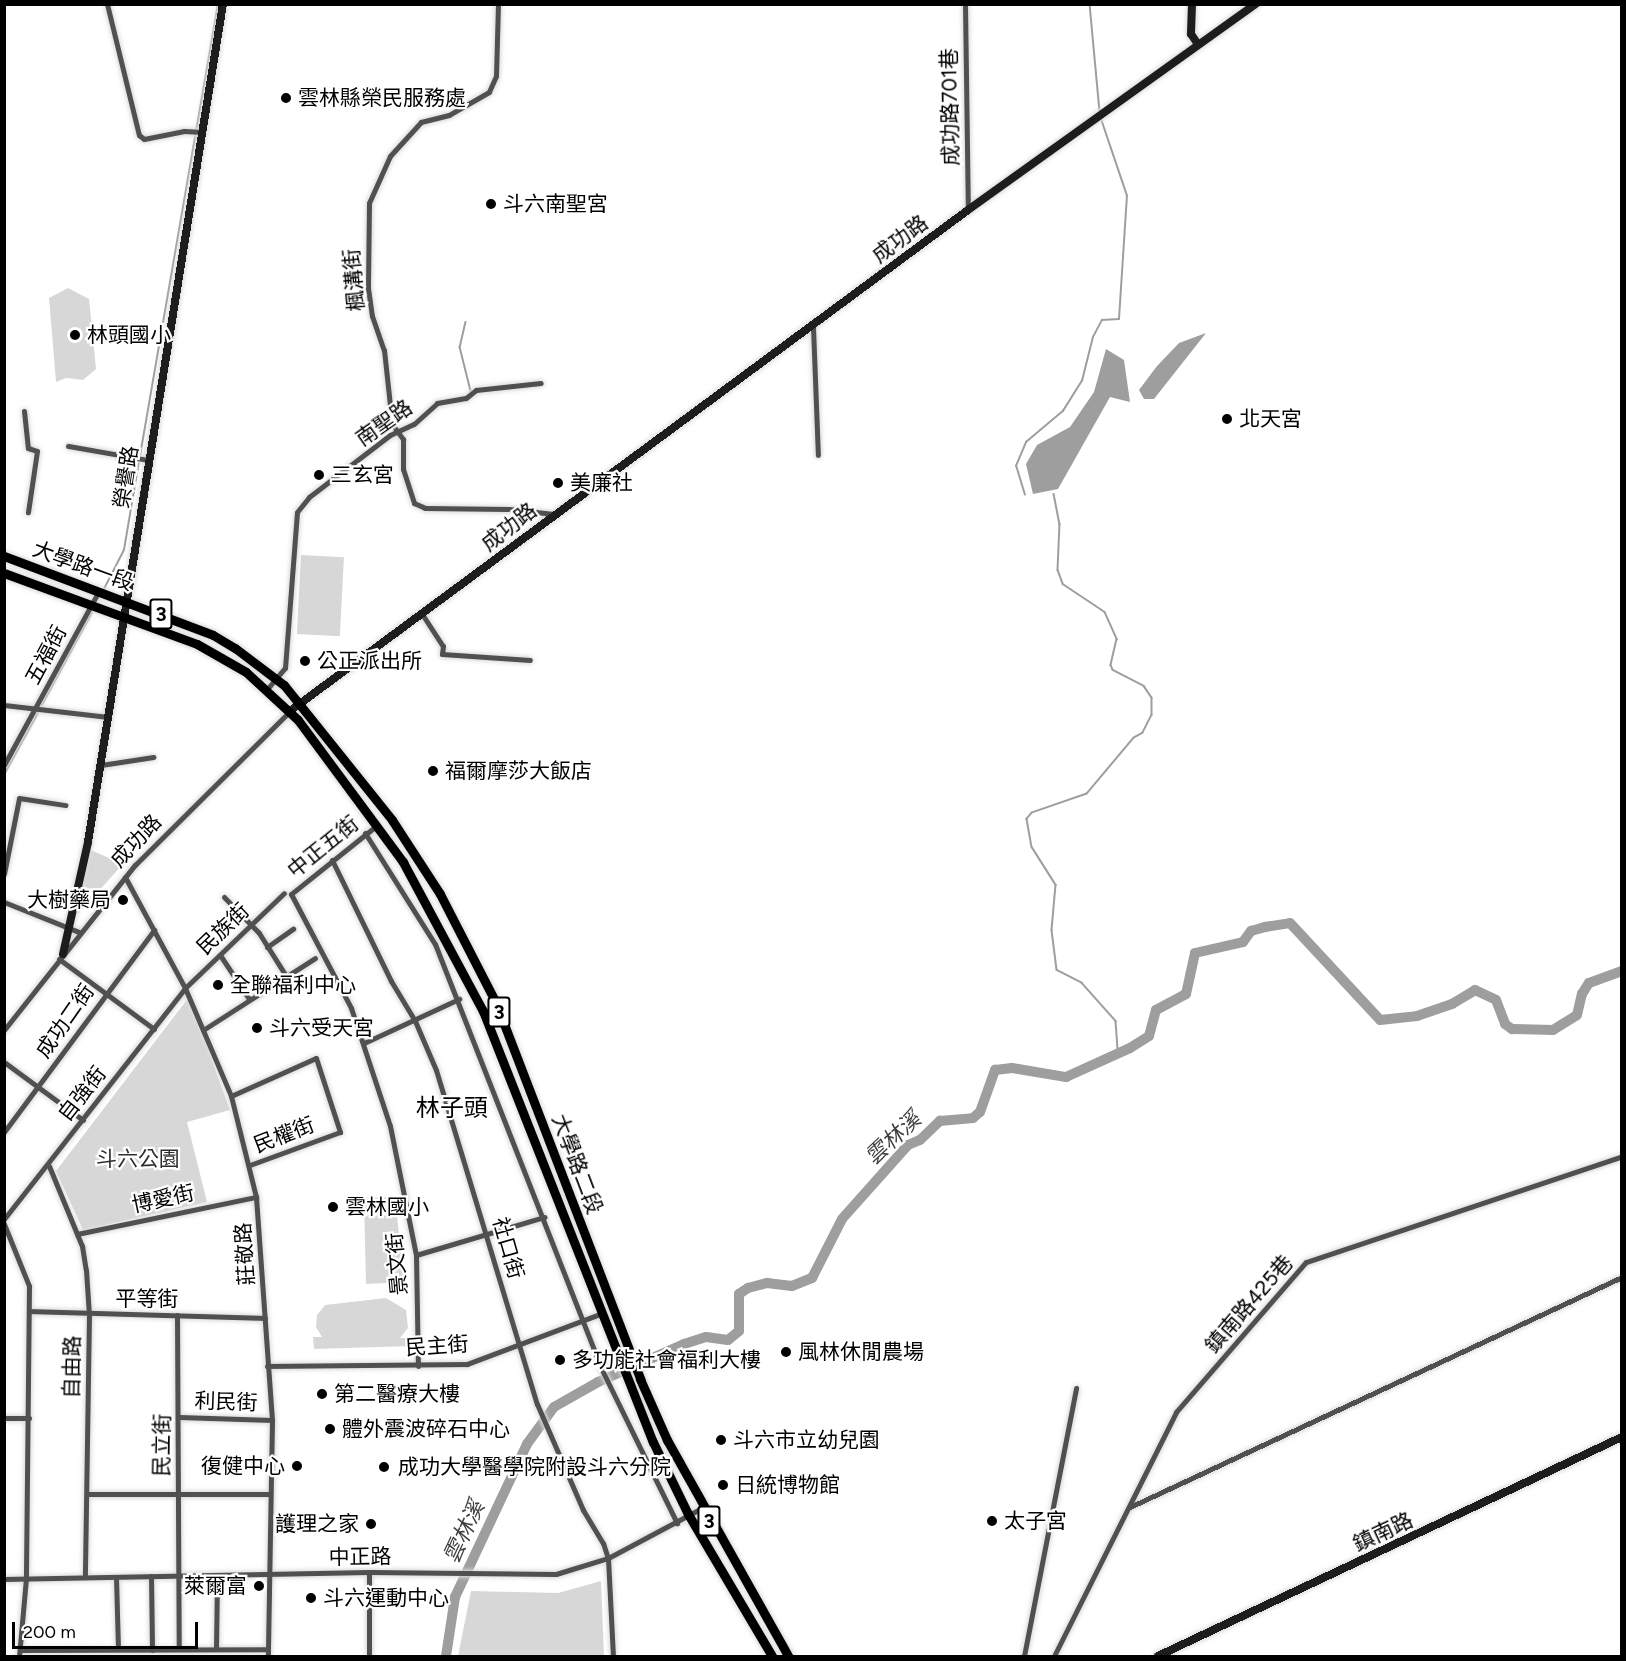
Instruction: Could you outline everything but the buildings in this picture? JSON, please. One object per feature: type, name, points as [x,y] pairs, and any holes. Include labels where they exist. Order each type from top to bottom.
[{"type":"main road","name":"榮譽路","points":[[61,956],[72,927],[100,765],[223,4]]},
{"type":"main road","points":[[1192,4],[1191,34],[1197,43]]},
{"type":"main road","name":"成功路","points":[[290,711],[554,514],[813,327],[968,210],[1197,43],[1256,4]]},
{"type":"main road","name":"大學路一段","points":[[4,556],[213,635],[278,678],[300,703]]},
{"type":"main road","name":"大學路一段","points":[[4,573],[197,644],[268,688],[290,711]]},
{"type":"main road","name":"大學路二段","points":[[300,703],[392,820],[440,894],[496,1003],[640,1379],[702,1508],[788,1656]]},
{"type":"main road","name":"大學路二段","points":[[290,711],[403,862],[460,965],[483,1011],[628,1386],[688,1514],[772,1656]]},
{"type":"main road","points":[[460,965],[472,957]]},
{"type":"main road","points":[[572,1240],[585,1235]]},
{"type":"main road","name":"鎮南路","points":[[1158,1656],[1622,1437]]},
{"type":"street","points":[[107,4],[139,135],[144,139],[184,131],[203,132]]},
{"type":"street","name":"楓溝街","points":[[498,4],[496,76],[489,92],[448,116],[422,122],[394,149],[369,203],[368,288],[372,316],[384,350],[392,424],[400,431],[405,449],[403,469],[414,503],[425,508],[509,508],[554,514]]},
{"type":"street","name":"成功路701巷","points":[[965,4],[968,210]]},
{"type":"street","points":[[813,327],[818,455]]},
{"type":"street","name":"南聖路","points":[[268,688],[285,668],[297,512],[309,496],[400,431],[414,424],[437,403],[466,398],[476,390],[541,383]]},
{"type":"street","points":[[24,411],[28,448],[37,450],[28,512]]},
{"type":"street","points":[[68,446],[148,460]]},
{"type":"street","name":"五福街","points":[[4,765],[99,591]]},
{"type":"street","points":[[422,614],[443,646],[442,654],[530,660]]},
{"type":"street","points":[[4,705],[108,717]]},
{"type":"street","name":"成功路","points":[[4,1030],[79,932],[125,877],[290,711]]},
{"type":"street","points":[[100,765],[153,757]]},
{"type":"street","points":[[4,874],[19,798],[65,805]]},
{"type":"street","name":"中正五街","points":[[291,894],[376,826]]},
{"type":"street","points":[[365,833],[435,944],[459,999],[601,1368],[678,1523]]},
{"type":"street","name":"社口街","points":[[332,860],[391,981],[416,1021],[460,1140],[537,1404],[608,1557],[613,1656]]},
{"type":"street","name":"莊敬路","points":[[125,877],[185,988],[231,1096],[256,1197],[272,1420],[268,1656]]},
{"type":"street","name":"民族街","points":[[185,988],[284,893]]},
{"type":"street","name":"景文街","points":[[291,894],[351,1008],[390,1126],[416,1255],[418,1366]]},
{"type":"street","points":[[224,897],[251,924],[286,976]]},
{"type":"street","points":[[4,902],[72,927],[79,932]]},
{"type":"street","points":[[267,946],[293,929]]},
{"type":"street","name":"成功二街","points":[[4,1132],[39,1088],[105,993],[154,930]]},
{"type":"street","points":[[220,955],[249,999]]},
{"type":"street","points":[[61,956],[105,993],[154,1029]]},
{"type":"street","points":[[203,1030],[315,958]]},
{"type":"street","name":"自強街","points":[[4,1219],[49,1166],[185,988]]},
{"type":"street","points":[[364,1043],[416,1021],[459,999]]},
{"type":"street","name":"民權街","points":[[231,1096],[316,1058],[340,1132],[250,1166]]},
{"type":"street","points":[[4,1062],[83,1120]]},
{"type":"street","name":"鎮南路425巷","points":[[1054,1656],[1176,1412],[1306,1262],[1622,1156]]},
{"type":"street","name":"自由路","points":[[49,1166],[78,1234],[86,1270],[89,1315],[85,1576]]},
{"type":"street","name":"博愛街","points":[[78,1234],[256,1197]]},
{"type":"street","points":[[416,1255],[544,1217]]},
{"type":"street","points":[[4,1224],[24,1268],[30,1311],[26,1578],[19,1656]]},
{"type":"street","points":[[1130,1507],[1622,1277]]},
{"type":"street","name":"平等街","points":[[30,1311],[89,1315],[265,1318]]},
{"type":"street","name":"民主街","points":[[267,1366],[467,1364],[600,1314]]},
{"type":"street","name":"民立街","points":[[177,1315],[179,1649]]},
{"type":"street","points":[[1024,1656],[1077,1388]]},
{"type":"street","name":"利民街","points":[[178,1417],[272,1420]]},
{"type":"street","points":[[4,1418],[29,1418]]},
{"type":"street","points":[[88,1494],[178,1496],[269,1494]]},
{"type":"street","name":"中正路","points":[[4,1579],[85,1576],[270,1576],[369,1572],[556,1575],[608,1557],[678,1523],[688,1514],[702,1508]]},
{"type":"street","points":[[369,1572],[369,1656]]},
{"type":"street","points":[[216,1649],[217,1575]]},
{"type":"street","points":[[151,1576],[152,1650]]},
{"type":"street","points":[[116,1577],[118,1649]]},
{"type":"street","points":[[21,1650],[118,1649],[138,1653],[179,1649],[268,1649]]},
{"type":"green space","points":[[68,288],[89,299],[96,369],[83,380],[66,378],[56,382],[49,298]]},
{"type":"green space","points":[[301,555],[344,557],[340,636],[297,634]]},
{"type":"green space","points":[[86,848],[123,864],[78,914]]},
{"type":"green space","name":"斗六公園","points":[[189,997],[230,1110],[187,1122],[207,1202],[83,1230],[56,1171]]},
{"type":"green space","points":[[395,1197],[404,1282],[366,1284],[364,1198]]},
{"type":"green space","points":[[386,1298],[406,1310],[408,1328],[400,1338],[411,1338],[411,1346],[314,1349],[313,1337],[322,1337],[316,1327],[317,1315],[325,1305]]},
{"type":"green space","points":[[601,1581],[604,1656],[458,1656],[471,1591],[558,1593]]},
{"type":"shaded area","points":[[1206,333],[1154,399],[1144,399],[1139,390],[1157,366],[1179,343]]},
{"type":"shaded area","points":[[1106,349],[1124,360],[1130,402],[1110,397],[1058,489],[1033,494],[1026,464],[1037,445],[1070,427],[1094,392]]},
{"type":"waterway","points":[[140,456],[218,4]]},
{"type":"waterway","points":[[1090,4],[1100,111]]},
{"type":"waterway","points":[[1025,495],[1016,466],[1026,442],[1063,411],[1082,381],[1093,337],[1102,320],[1119,319],[1127,196],[1101,119]]},
{"type":"waterway","points":[[466,322],[460,347],[471,391]]},
{"type":"waterway","points":[[103,591],[124,550],[139,461]]},
{"type":"waterway","points":[[1054,494],[1060,524],[1058,570],[1063,584],[1105,612],[1117,639],[1111,665],[1113,670],[1144,686],[1152,698],[1152,715],[1143,733],[1134,738],[1087,794],[1032,813],[1027,819],[1032,847],[1056,885],[1052,930],[1057,970],[1082,983],[1116,1021],[1118,1053]]},
{"type":"waterway","points":[[41,707],[93,611]]},
{"type":"waterway","points":[[4,775],[39,711]]},
{"type":"waterway","name":"雲林溪","points":[[446,1656],[455,1597],[527,1444],[554,1407],[598,1382],[684,1344],[706,1337],[728,1340],[739,1331],[739,1294],[748,1288],[767,1283],[792,1286],[812,1278],[842,1219],[908,1145],[920,1140],[940,1121],[973,1118],[980,1112],[995,1070],[1012,1068],[1066,1077],[1130,1048],[1149,1036],[1156,1010],[1186,994],[1195,953],[1243,942],[1251,931],[1290,923],[1380,1020],[1417,1016],[1452,1004],[1475,990],[1496,1000],[1505,1024],[1512,1029],[1553,1030],[1577,1015],[1582,994],[1589,983],[1622,971]]},
{"type":"place","name":"雲林縣榮民服務處","points":[[286,98]]},
{"type":"place","name":"斗六南聖宮","points":[[491,204]]},
{"type":"place","name":"林頭國小","points":[[75,335]]},
{"type":"place","name":"北天宮","points":[[1227,419]]},
{"type":"place","name":"三玄宮","points":[[319,475]]},
{"type":"place","name":"美廉社","points":[[558,483]]},
{"type":"place","name":"公正派出所","points":[[305,661]]},
{"type":"place","name":"福爾摩莎大飯店","points":[[433,771]]},
{"type":"place","name":"大樹藥局","points":[[123,900]]},
{"type":"place","name":"全聯福利中心","points":[[218,985]]},
{"type":"place","name":"斗六受天宮","points":[[257,1028]]},
{"type":"place","name":"雲林國小","points":[[333,1207]]},
{"type":"place","name":"風林休閒農場","points":[[786,1352]]},
{"type":"place","name":"多功能社會福利大樓","points":[[560,1360]]},
{"type":"place","name":"第二醫療大樓","points":[[322,1394]]},
{"type":"place","name":"體外震波碎石中心","points":[[330,1429]]},
{"type":"place","name":"斗六市立幼兒園","points":[[721,1440]]},
{"type":"place","name":"復健中心","points":[[297,1466]]},
{"type":"place","name":"成功大學醫學院附設斗六分院","points":[[384,1467]]},
{"type":"place","name":"日統博物館","points":[[723,1485]]},
{"type":"place","name":"太子宮","points":[[992,1521]]},
{"type":"place","name":"護理之家","points":[[371,1524]]},
{"type":"place","name":"萊爾富","points":[[259,1586]]},
{"type":"place","name":"斗六運動中心","points":[[311,1598]]},
{"type":"district","name":"林子頭","points":[[452,1108]]}]
